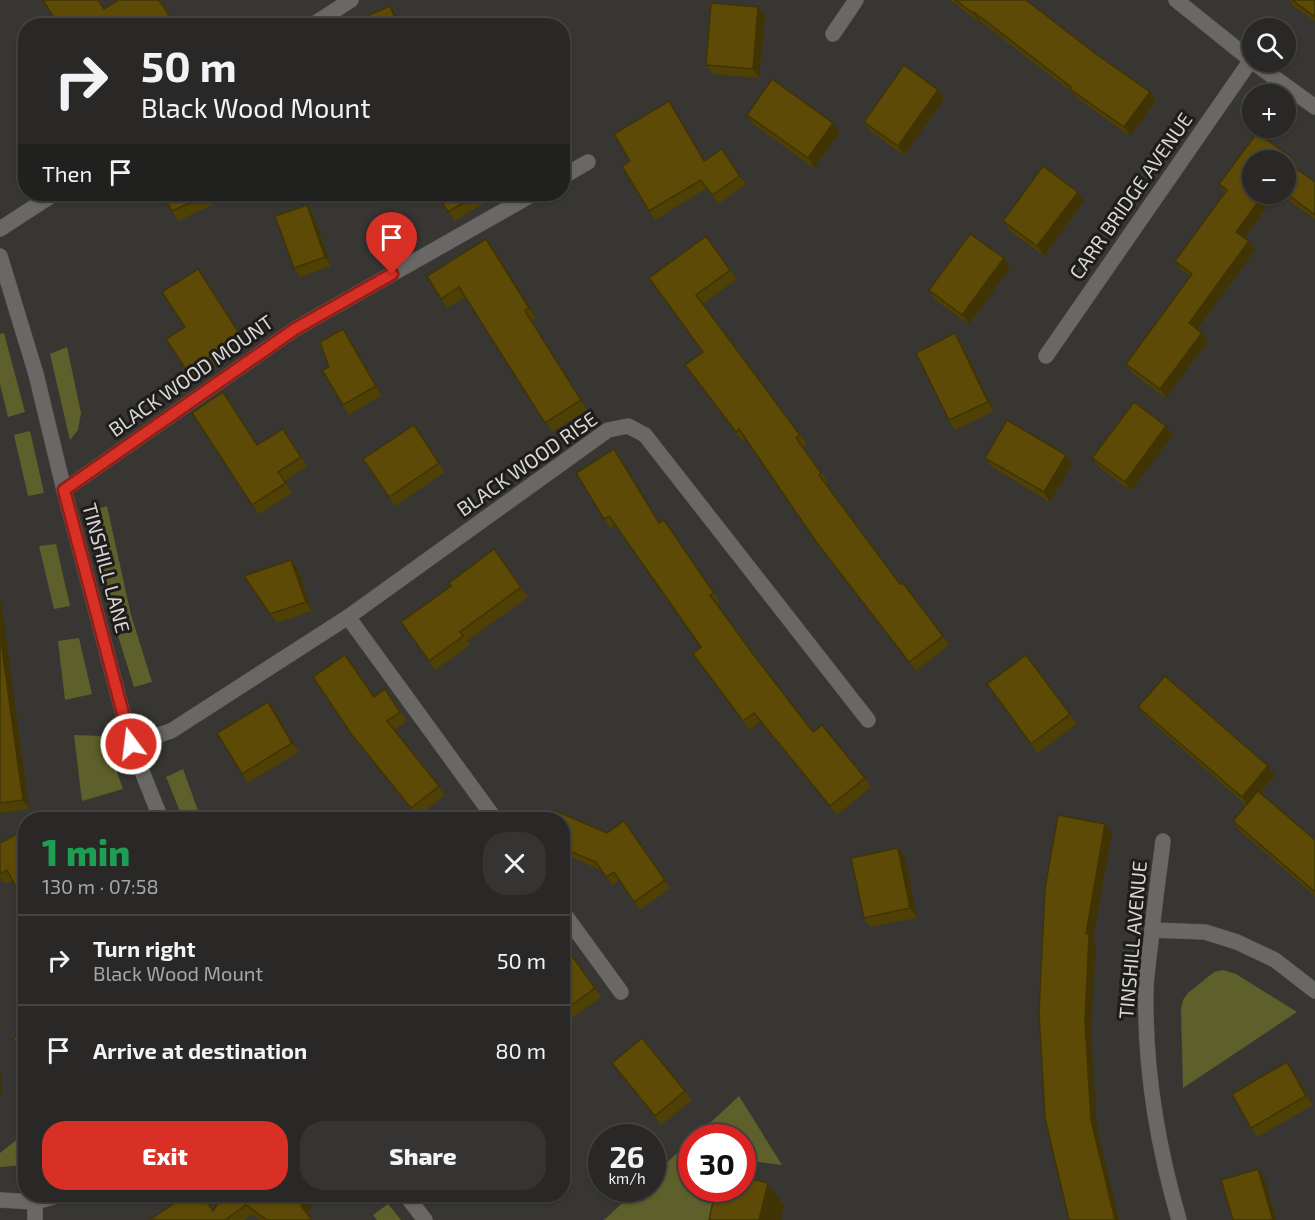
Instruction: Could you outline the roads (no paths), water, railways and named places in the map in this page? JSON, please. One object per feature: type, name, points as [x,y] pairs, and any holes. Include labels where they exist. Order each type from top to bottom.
[{"type":"street","points":[[323,18],[351,0]]},
{"type":"street","points":[[833,34],[855,0]]},
{"type":"street","points":[[1176,0],[1242,53]]},
{"type":"street","name":"CARR BRIDGE AVENUE","points":[[1046,356],[1244,72]]},
{"type":"street","points":[[1267,72],[1315,107]]},
{"type":"street","points":[[570,172],[588,162]]},
{"type":"street","points":[[0,229],[43,201]]},
{"type":"street","name":"BLACK WOOD MOUNT","points":[[64,490],[295,329],[521,201]]},
{"type":"street","name":"TINSHILL LANE","points":[[0,256],[36,374],[131,744],[158,812]]},
{"type":"street","name":"BLACK WOOD RISE","points":[[131,744],[171,732],[348,617],[608,430],[628,426],[645,435],[868,720]]},
{"type":"street","points":[[348,617],[490,812]]},
{"type":"street","name":"TINSHILL AVENUE","points":[[1163,841],[1146,984],[1146,1037],[1150,1083],[1162,1152],[1179,1220]]},
{"type":"street","points":[[570,922],[621,992]]},
{"type":"street","points":[[1152,930],[1205,932],[1237,942],[1275,960],[1315,992]]},
{"type":"street","points":[[0,1200],[18,1201]]},
{"type":"street","points":[[35,1202],[35,1220]]},
{"type":"street","points":[[411,1202],[425,1220]]}]
